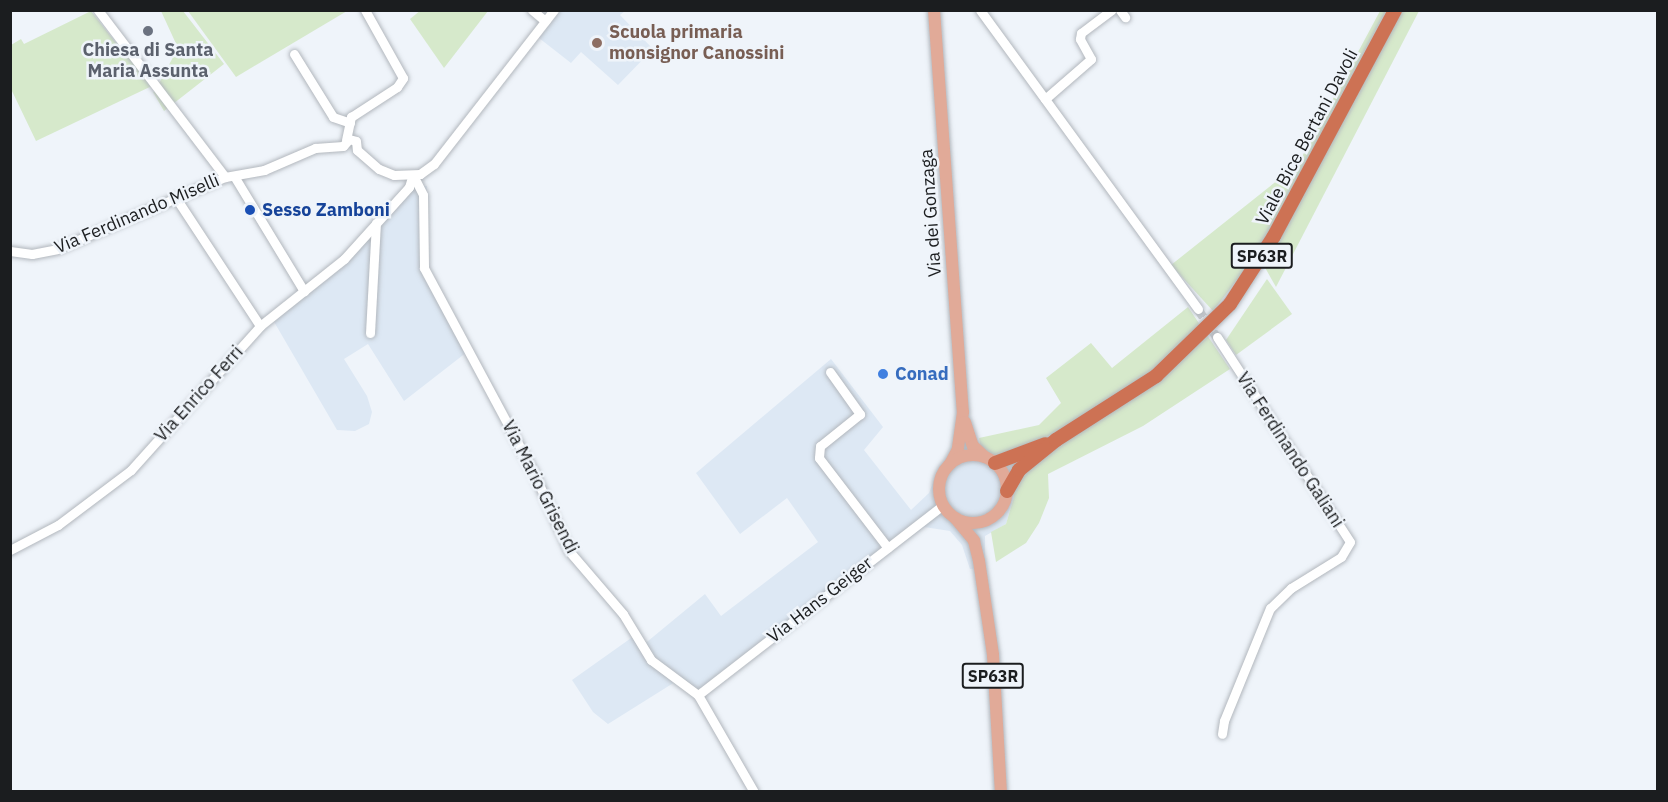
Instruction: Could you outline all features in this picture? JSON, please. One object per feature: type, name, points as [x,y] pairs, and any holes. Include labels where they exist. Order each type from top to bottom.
[{"type":"highway","name":"Viale Bice Bertani Davoli","points":[[1056,440],[1156,376],[1230,303],[1274,236],[1395,10]]},
{"type":"highway","name":"SP63R","points":[[990,460],[1056,440]]},
{"type":"highway","name":"SP63R","points":[[1007,491],[1019,470],[1056,440]]},
{"type":"main road","name":"Via dei Gonzaga","points":[[934,10],[963,412],[968,435],[990,460]]},
{"type":"main road","name":"Via dei Gonzaga","points":[[950,464],[958,449],[963,412]]},
{"type":"main road","name":"SP63R","points":[[950,464],[966,456],[990,460]]},
{"type":"main road","points":[[990,460],[1005,476],[1007,491]]},
{"type":"main road","points":[[943,505],[940,483],[950,464]]},
{"type":"main road","name":"SP63R","points":[[1001,792],[993,655],[980,561],[980,534],[989,519],[1002,508],[1007,491]]},
{"type":"main road","name":"SP63R","points":[[943,505],[974,542],[980,561]]},
{"type":"main road","points":[[955,518],[972,523],[989,519]]},
{"type":"street","points":[[98,10],[230,176],[304,291]]},
{"type":"street","points":[[365,10],[403,78],[397,87],[359,109],[349,124],[349,146],[368,162],[394,175],[413,177]]},
{"type":"street","points":[[532,10],[545,21]]},
{"type":"street","name":"Via Enrico Ferri","points":[[10,550],[58,525],[131,470],[260,326],[344,259],[409,187],[413,177],[434,164],[554,10]]},
{"type":"street","points":[[981,10],[1198,309]]},
{"type":"street","points":[[1045,99],[1092,59],[1080,39],[1081,33],[1111,10]]},
{"type":"street","points":[[294,54],[333,117],[349,124]]},
{"type":"street","name":"Via Ferdinando Miselli","points":[[10,251],[32,254],[57,249],[230,176],[264,170],[315,148],[349,146]]},
{"type":"street","name":"Via Mario Grisendi","points":[[413,177],[423,195],[423,268],[520,445],[569,551],[623,614],[651,660],[698,695],[754,792]]},
{"type":"street","points":[[176,198],[260,326]]},
{"type":"street","points":[[370,333],[376,223]]},
{"type":"street","name":"Via Ferdinando Galiani","points":[[1216,337],[1350,542],[1341,557],[1291,588],[1270,608],[1224,722],[1222,734]]},
{"type":"street","points":[[830,372],[860,414],[820,446],[819,458],[888,548]]},
{"type":"street","name":"Via Hans Geiger","points":[[698,695],[943,505]]},
{"type":"shaded area","name":"Scuola primaria monsignor Canossini","points":[[561,10],[625,11],[620,15],[653,49],[618,85],[581,52],[571,63],[539,38]]},
{"type":"shaded area","points":[[413,186],[427,186],[422,260],[467,352],[404,401],[368,344],[344,359],[367,396],[372,412],[369,424],[355,431],[337,430],[273,320],[356,252]]},
{"type":"shaded area","points":[[831,359],[883,427],[864,450],[911,510],[929,493],[939,467],[953,454],[981,448],[1008,472],[1014,497],[1006,524],[985,536],[985,570],[970,569],[962,545],[950,531],[924,527],[699,699],[675,682],[608,724],[593,712],[572,680],[634,636],[642,646],[705,594],[721,616],[818,542],[787,498],[740,534],[696,473]]},
{"type":"green space","points":[[347,10],[236,77],[188,11]]},
{"type":"green space","points":[[421,10],[488,11],[444,68],[410,19]]},
{"type":"green space","points":[[91,11],[128,58],[133,57],[157,87],[178,48],[161,11],[183,11],[224,64],[164,111],[153,92],[158,90],[154,85],[36,141],[11,89],[11,45],[21,39],[24,44]]},
{"type":"green space","points":[[1380,11],[1386,11],[1256,255],[1213,311],[1171,265],[1298,164]]},
{"type":"green space","points":[[1401,11],[1419,11],[1276,287],[1263,264]]},
{"type":"green space","points":[[1267,279],[1292,314],[1236,355],[1226,340]]},
{"type":"green space","points":[[1188,307],[1230,369],[1143,426],[1048,474],[1049,498],[1039,523],[1026,543],[996,562],[991,532],[1006,524],[1014,497],[1012,487],[1053,434],[993,459],[981,448],[979,438],[1039,425],[1061,403],[1046,378],[1091,343],[1112,368]]},
{"type":"tunnel","points":[[1198,309],[1217,337]]},
{"type":"place","name":"Chiesa di Santa Maria Assunta","points":[[148,31]]},
{"type":"place","name":"Scuola primaria monsignor Canossini","points":[[597,43]]},
{"type":"place","name":"Sesso Zamboni","points":[[250,210]]},
{"type":"place","name":"Conad","points":[[883,374]]}]
